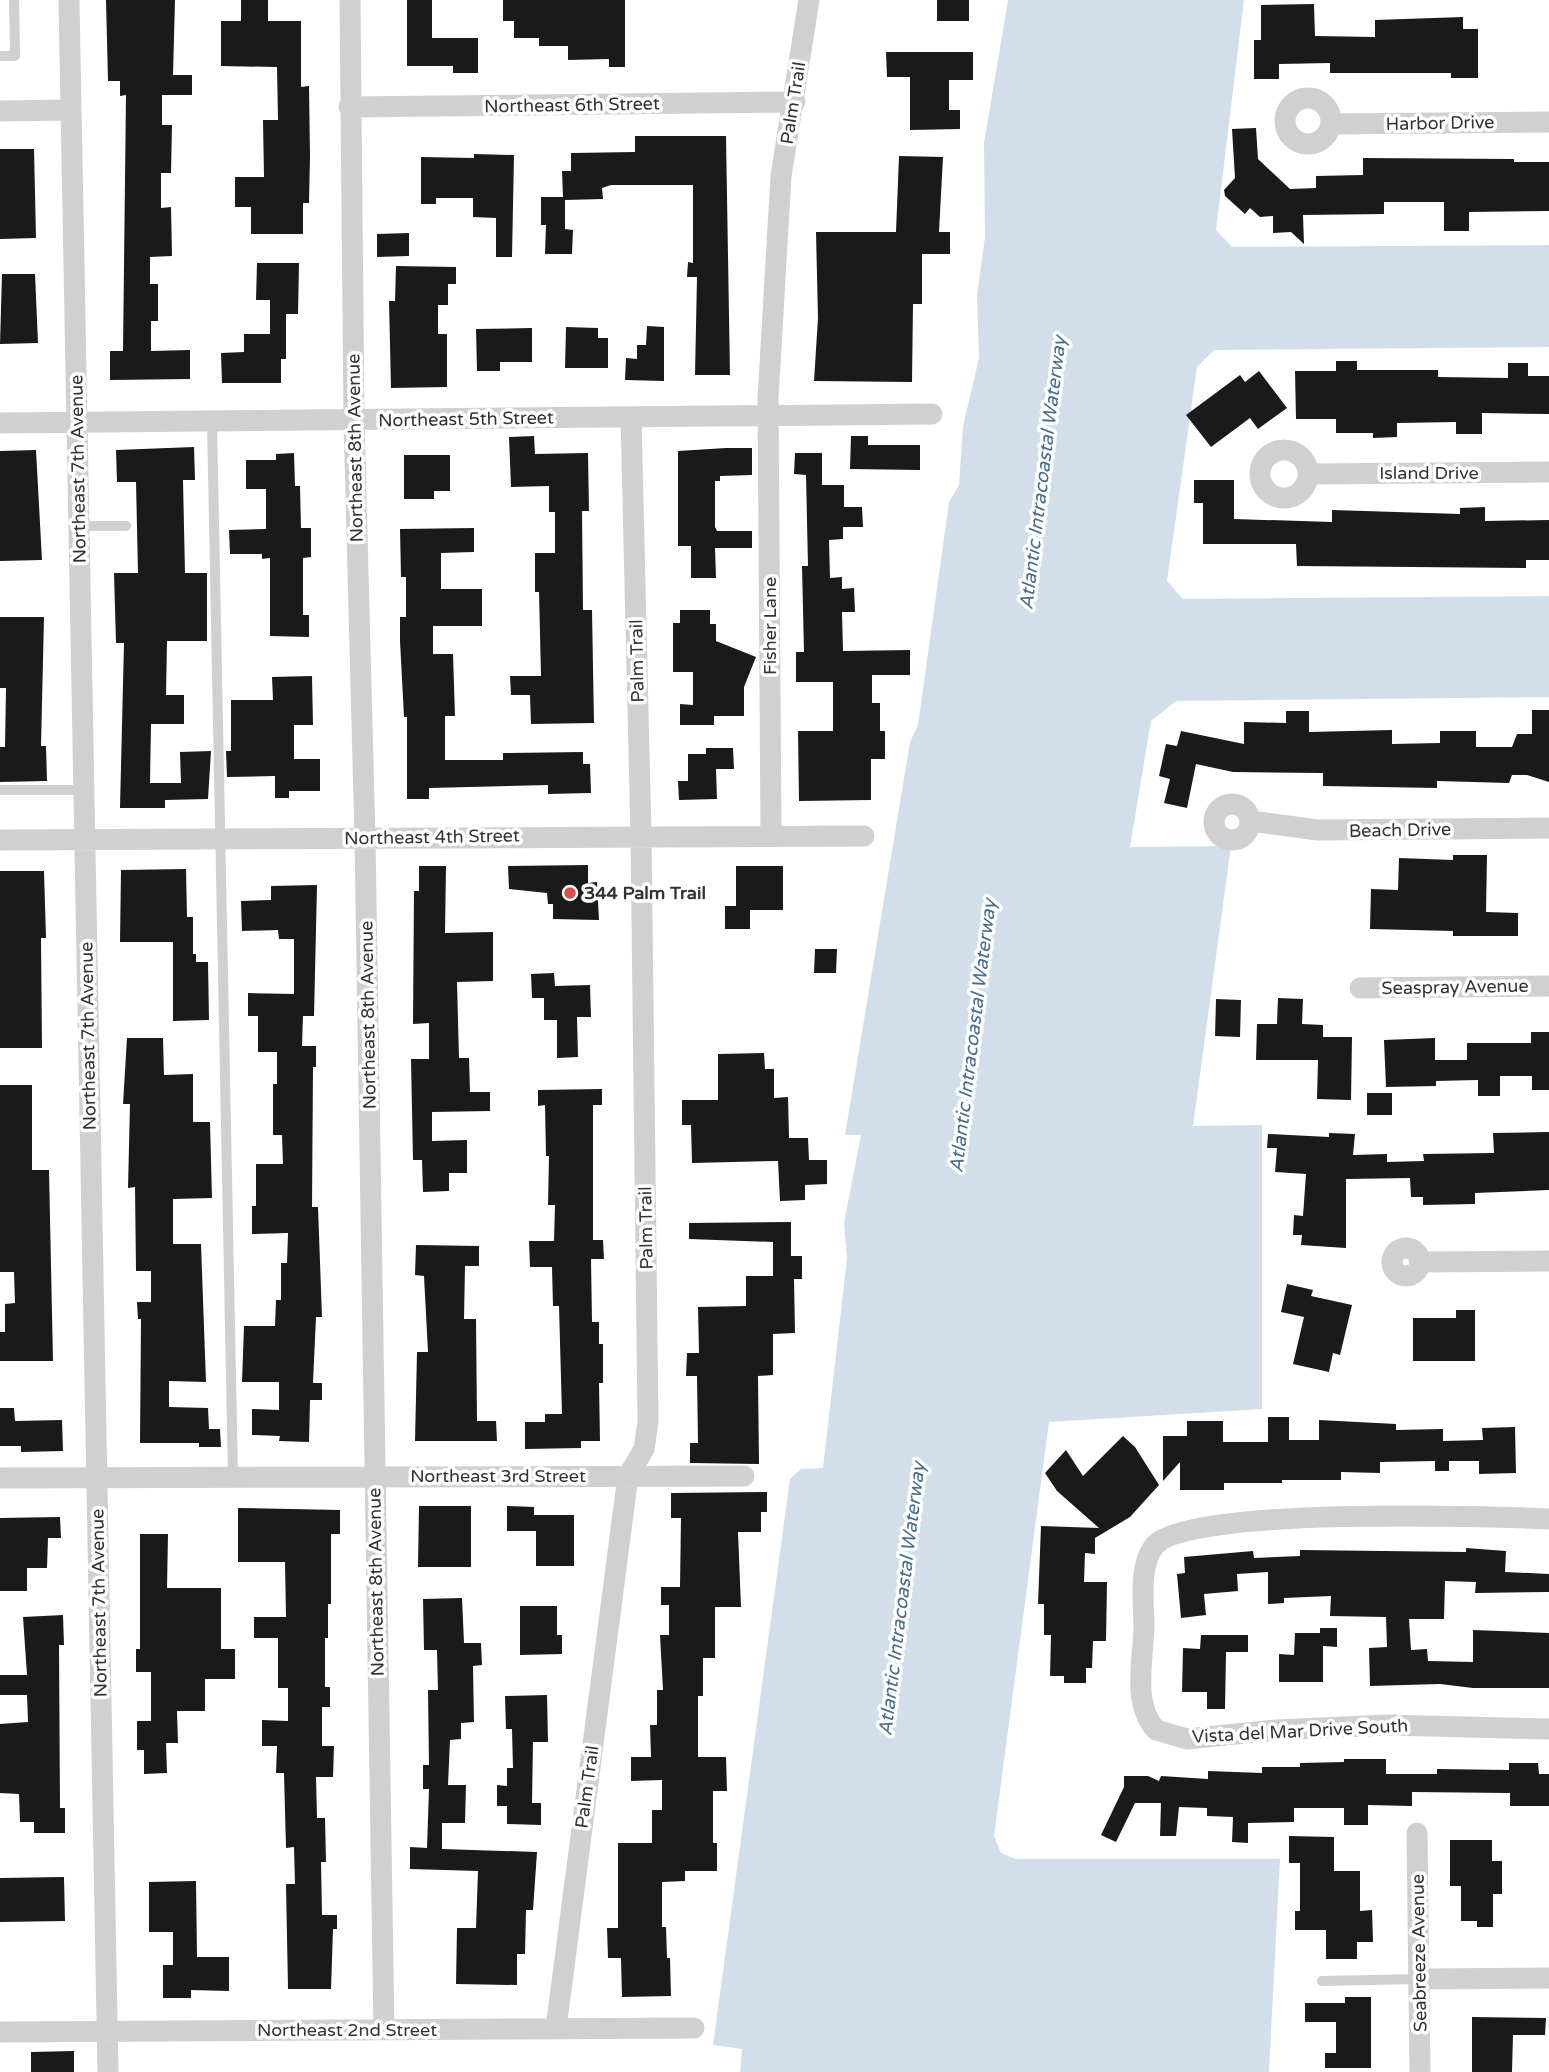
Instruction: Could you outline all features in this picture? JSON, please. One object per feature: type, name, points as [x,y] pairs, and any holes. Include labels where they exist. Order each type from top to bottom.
[{"type":"street","name":"Northeast 7th Avenue","points":[[69,0],[108,2072]]},
{"type":"street","name":"Northeast 8th Avenue","points":[[350,0],[354,420],[365,838],[384,2030]]},
{"type":"street","name":"Palm Trail","points":[[768,416],[781,176],[795,102],[809,0]]},
{"type":"street","name":"Northeast 6th Street","points":[[349,107],[795,102]]},
{"type":"street","points":[[0,111],[71,110]]},
{"type":"street","name":"Harbor Drive","points":[[1332,124],[1549,122]]},
{"type":"street","name":"Northeast 5th Street","points":[[0,424],[932,414]]},
{"type":"street","name":"Fisher Lane","points":[[768,416],[771,836]]},
{"type":"street","name":"Palm Trail","points":[[556,2028],[628,1476],[644,1449],[648,1422],[641,835],[631,417]]},
{"type":"street","name":"Island Drive","points":[[1308,474],[1549,472]]},
{"type":"street","name":"Beach Drive","points":[[1251,821],[1318,830],[1549,828]]},
{"type":"street","name":"Northeast 4th Street","points":[[0,840],[864,836]]},
{"type":"street","name":"Seaspray Avenue","points":[[1360,988],[1549,986]]},
{"type":"street","points":[[1419,1262],[1549,1261]]},
{"type":"street","name":"Northeast 3rd Street","points":[[0,1479],[744,1476]]},
{"type":"street","name":"Vista del Mar Drive South","points":[[1549,1519],[1386,1515],[1281,1520],[1174,1532],[1154,1547],[1145,1572],[1142,1703],[1148,1722],[1156,1730],[1187,1739],[1276,1730],[1388,1725],[1549,1729]]},
{"type":"street","name":"Seabreeze Avenue","points":[[1418,1833],[1420,2072]]},
{"type":"street","points":[[1419,1979],[1549,1978]]},
{"type":"street","name":"Northeast 2nd Street","points":[[0,2032],[694,2028]]},
{"type":"lane","points":[[0,56],[15,56],[13,0]]},
{"type":"lane","points":[[212,422],[223,839],[233,1477]]},
{"type":"lane","points":[[79,526],[126,526]]},
{"type":"lane","points":[[0,790],[84,790]]},
{"type":"lane","points":[[1322,1980],[1419,1979]]},
{"type":"water","name":"Atlantic Intracoastal Waterway","points":[[1008,0],[1244,0],[1216,230],[1232,247],[1549,245],[1549,347],[1214,350],[1197,367],[1167,581],[1183,599],[1549,596],[1549,697],[1176,701],[1151,721],[1130,847],[1231,846],[1193,1126],[1262,1125],[1262,1409],[1049,1422],[994,1836],[1001,1853],[1016,1859],[1280,1859],[1269,2072],[740,2072],[742,2049],[713,2045],[790,1479],[801,1469],[823,1468],[847,1258],[844,1223],[861,1135],[845,1135],[910,742],[918,725],[949,502],[959,485],[963,426],[979,358],[977,295],[985,237],[984,143]]},
{"type":"building","points":[[106,0],[175,0],[173,75],[192,75],[192,95],[162,95],[162,125],[172,125],[171,173],[161,173],[161,208],[171,207],[172,256],[150,257],[150,284],[158,284],[158,321],[151,321],[151,351],[190,350],[190,379],[110,380],[110,351],[123,351],[126,95],[120,96],[120,81],[108,81]]},
{"type":"building","points":[[241,0],[268,0],[268,21],[301,21],[301,87],[309,86],[310,156],[309,203],[303,203],[303,234],[251,234],[251,207],[235,207],[235,177],[264,177],[263,120],[278,120],[277,67],[221,66],[221,21],[241,21]]},
{"type":"building","points":[[407,0],[432,0],[432,38],[478,38],[478,73],[453,73],[453,66],[407,66]]},
{"type":"building","points":[[503,0],[625,0],[625,67],[609,67],[609,59],[568,60],[568,46],[539,46],[539,38],[514,38],[514,21],[503,21]]},
{"type":"building","points":[[937,0],[969,0],[969,21],[937,21]]},
{"type":"building","points":[[1314,4],[1315,36],[1375,37],[1375,20],[1463,17],[1463,29],[1478,29],[1478,78],[1451,78],[1451,73],[1330,73],[1330,63],[1279,64],[1279,79],[1254,79],[1254,40],[1261,40],[1261,5]]},
{"type":"building","points":[[886,52],[973,52],[973,80],[949,80],[949,110],[960,110],[960,129],[910,130],[910,77],[887,77]]},
{"type":"building","points":[[1256,128],[1258,159],[1290,189],[1316,188],[1316,176],[1363,175],[1363,158],[1514,159],[1514,162],[1549,162],[1549,211],[1469,212],[1469,231],[1444,231],[1444,202],[1384,202],[1384,214],[1303,215],[1304,244],[1291,232],[1273,233],[1273,216],[1260,217],[1250,208],[1245,214],[1225,196],[1224,190],[1235,178],[1232,129]]},
{"type":"building","points":[[635,136],[726,136],[730,375],[695,375],[697,277],[687,277],[688,262],[693,263],[693,185],[611,185],[602,188],[603,199],[565,200],[565,229],[573,230],[572,254],[545,254],[546,225],[541,225],[541,197],[563,197],[562,171],[571,171],[571,153],[635,152]]},
{"type":"building","points":[[0,149],[34,149],[36,238],[0,239]]},
{"type":"building","points":[[474,154],[514,155],[512,257],[496,257],[496,218],[473,217],[473,198],[436,198],[436,204],[421,204],[421,157],[474,158]]},
{"type":"building","points":[[899,156],[943,157],[939,232],[950,232],[950,254],[922,254],[922,304],[913,304],[912,382],[814,381],[818,318],[816,232],[896,232]]},
{"type":"building","points":[[409,233],[409,256],[377,257],[377,234]]},
{"type":"building","points":[[257,263],[299,263],[298,314],[286,314],[286,359],[281,359],[281,383],[222,383],[221,353],[244,352],[244,334],[270,334],[270,300],[256,300]]},
{"type":"building","points":[[396,266],[456,267],[456,284],[448,284],[448,305],[438,305],[438,334],[447,334],[447,387],[391,388],[389,301],[395,301]]},
{"type":"building","points":[[2,274],[35,274],[38,343],[0,344]]},
{"type":"building","points":[[647,326],[664,327],[664,381],[625,380],[626,358],[637,359],[637,345],[646,345]]},
{"type":"building","points":[[566,327],[598,328],[598,338],[608,338],[608,368],[565,368]]},
{"type":"building","points":[[532,328],[532,362],[500,362],[500,371],[477,371],[476,329]]},
{"type":"building","points":[[1336,361],[1357,361],[1357,370],[1438,370],[1438,377],[1508,378],[1508,363],[1528,363],[1528,376],[1549,376],[1549,414],[1482,413],[1482,434],[1456,434],[1456,422],[1397,423],[1397,437],[1373,438],[1373,433],[1336,433],[1336,419],[1296,419],[1295,371],[1336,371]]},
{"type":"building","points":[[1259,371],[1287,408],[1258,429],[1250,418],[1211,447],[1186,415],[1240,375],[1245,382]]},
{"type":"building","points":[[534,436],[535,454],[588,453],[589,511],[582,511],[583,610],[592,610],[594,723],[531,724],[530,695],[511,695],[510,676],[541,676],[535,553],[555,553],[555,512],[549,512],[549,486],[511,487],[509,437]]},
{"type":"building","points":[[851,436],[868,436],[868,445],[920,445],[920,470],[850,469]]},
{"type":"building","points":[[194,447],[195,480],[183,480],[185,573],[207,573],[207,641],[167,641],[166,695],[184,695],[184,724],[151,724],[150,783],[181,783],[180,752],[211,751],[208,799],[165,800],[165,808],[120,808],[124,643],[116,643],[114,573],[138,573],[136,482],[117,482],[116,450]]},
{"type":"building","points":[[752,448],[752,475],[720,476],[720,481],[715,481],[715,527],[717,531],[752,531],[752,548],[715,548],[716,578],[691,578],[691,546],[678,546],[678,451]]},
{"type":"building","points":[[36,450],[42,560],[0,561],[0,451]]},
{"type":"building","points":[[294,453],[295,486],[300,486],[301,528],[311,528],[311,557],[303,558],[303,615],[309,615],[309,637],[270,636],[270,558],[262,559],[262,554],[230,554],[229,530],[266,529],[266,489],[246,489],[246,460],[276,460],[276,454]]},
{"type":"building","points":[[795,453],[822,453],[822,485],[844,485],[844,507],[862,507],[863,527],[843,527],[843,539],[829,540],[830,578],[842,577],[842,589],[854,588],[855,612],[842,612],[843,651],[910,650],[910,675],[872,675],[872,703],[880,703],[880,731],[885,731],[885,759],[871,759],[871,800],[799,801],[798,731],[833,731],[833,682],[796,682],[796,652],[804,652],[802,566],[808,566],[806,475],[794,474]]},
{"type":"building","points":[[404,455],[450,455],[450,491],[434,491],[434,499],[404,499]]},
{"type":"building","points":[[1194,480],[1234,480],[1234,519],[1332,522],[1332,510],[1460,514],[1460,508],[1485,507],[1485,521],[1549,520],[1549,560],[1526,560],[1526,568],[1297,566],[1296,544],[1203,544],[1203,503],[1194,503]]},
{"type":"building","points":[[474,528],[474,552],[441,553],[441,589],[482,589],[482,626],[433,626],[433,654],[453,654],[455,716],[445,716],[445,760],[503,760],[503,753],[583,752],[583,764],[590,764],[591,793],[548,794],[548,785],[429,788],[429,799],[407,799],[407,717],[404,717],[400,641],[400,617],[406,617],[406,577],[401,577],[400,529]]},
{"type":"building","points":[[680,610],[710,610],[710,624],[716,624],[716,641],[756,657],[744,687],[744,716],[714,716],[714,725],[680,725],[680,704],[693,705],[693,672],[673,672],[673,623],[680,623]]},
{"type":"building","points":[[0,617],[44,617],[41,746],[46,746],[47,781],[0,782],[0,747],[5,747],[6,688],[0,688]]},
{"type":"building","points":[[312,676],[313,725],[294,725],[294,759],[320,759],[320,791],[289,791],[289,798],[275,798],[275,776],[227,777],[226,751],[231,751],[231,700],[273,700],[272,677]]},
{"type":"building","points":[[1532,710],[1549,710],[1549,782],[1527,775],[1512,775],[1509,783],[1437,781],[1437,788],[1323,786],[1323,773],[1233,772],[1196,764],[1187,808],[1164,803],[1170,779],[1159,776],[1166,744],[1177,746],[1181,731],[1244,744],[1244,722],[1286,723],[1286,711],[1309,711],[1309,732],[1392,730],[1392,744],[1440,743],[1440,731],[1476,731],[1476,747],[1512,747],[1517,734],[1532,734]]},
{"type":"building","points":[[706,748],[733,748],[734,769],[716,769],[717,799],[679,800],[678,781],[688,781],[688,754],[706,754]]},
{"type":"building","points":[[1453,855],[1487,855],[1486,912],[1518,913],[1518,936],[1453,936],[1453,931],[1370,929],[1371,889],[1398,890],[1399,858],[1453,860]]},
{"type":"building","name":"344 Palm Trail","points":[[588,865],[588,883],[597,882],[599,920],[553,919],[553,904],[548,904],[547,893],[509,889],[508,866]]},
{"type":"building","points":[[419,866],[446,866],[445,933],[493,932],[493,981],[457,982],[459,1058],[469,1058],[470,1092],[490,1092],[490,1111],[432,1112],[432,1141],[467,1140],[467,1173],[449,1173],[449,1191],[423,1192],[422,1160],[413,1160],[411,1059],[429,1059],[429,1023],[413,1024],[414,891],[419,891]]},
{"type":"building","points":[[736,866],[783,866],[783,910],[750,910],[750,929],[725,929],[725,906],[736,906]]},
{"type":"building","points":[[186,869],[187,917],[193,917],[193,954],[196,954],[196,962],[208,962],[209,1020],[173,1021],[173,942],[120,942],[121,870]]},
{"type":"building","points":[[0,871],[44,871],[46,938],[41,938],[42,1048],[0,1048]]},
{"type":"building","points":[[317,885],[314,1016],[303,1016],[302,1046],[316,1046],[316,1067],[313,1067],[312,1207],[318,1207],[322,1317],[316,1317],[313,1383],[322,1383],[322,1400],[310,1400],[309,1442],[279,1441],[280,1436],[252,1435],[252,1409],[279,1410],[279,1382],[242,1382],[244,1326],[275,1326],[276,1300],[281,1300],[281,1263],[287,1263],[288,1233],[252,1234],[252,1206],[256,1206],[256,1164],[283,1164],[282,1135],[273,1135],[273,1084],[277,1084],[277,1052],[258,1052],[258,1016],[248,1016],[248,993],[294,994],[294,939],[279,939],[278,930],[242,931],[241,901],[271,900],[271,886]]},
{"type":"building","points":[[815,949],[837,949],[836,973],[814,973]]},
{"type":"building","points":[[554,973],[555,986],[590,985],[591,1017],[577,1017],[578,1057],[557,1058],[557,1020],[544,1020],[544,998],[532,998],[531,974]]},
{"type":"building","points":[[1278,998],[1303,999],[1302,1024],[1323,1025],[1323,1037],[1352,1037],[1351,1100],[1317,1099],[1318,1060],[1256,1060],[1257,1024],[1277,1024]]},
{"type":"building","points":[[1216,999],[1241,1000],[1240,1037],[1215,1036]]},
{"type":"building","points":[[1531,1032],[1549,1032],[1549,1090],[1532,1090],[1532,1076],[1500,1076],[1500,1096],[1478,1096],[1478,1080],[1436,1081],[1436,1086],[1386,1087],[1384,1040],[1435,1038],[1435,1060],[1467,1060],[1467,1043],[1531,1043]]},
{"type":"building","points":[[127,1038],[163,1038],[164,1075],[193,1074],[193,1122],[210,1122],[212,1198],[173,1199],[173,1244],[201,1244],[206,1382],[169,1381],[169,1407],[208,1408],[209,1429],[220,1429],[221,1447],[199,1447],[199,1443],[140,1443],[141,1319],[138,1319],[137,1302],[151,1302],[151,1271],[136,1271],[135,1187],[128,1188],[130,1104],[123,1104]]},
{"type":"building","points":[[764,1053],[765,1069],[774,1069],[774,1098],[788,1097],[789,1138],[808,1138],[809,1160],[827,1160],[827,1184],[805,1185],[805,1200],[780,1201],[778,1161],[692,1163],[691,1125],[682,1125],[682,1100],[718,1100],[718,1054]]},
{"type":"building","points":[[0,1085],[32,1085],[32,1170],[49,1170],[53,1361],[0,1361],[0,1332],[5,1332],[5,1304],[15,1303],[14,1272],[0,1272]]},
{"type":"building","points":[[602,1089],[602,1105],[593,1105],[593,1240],[603,1240],[604,1259],[591,1259],[592,1322],[599,1322],[599,1344],[603,1344],[603,1383],[599,1383],[600,1441],[581,1441],[581,1448],[525,1449],[525,1422],[545,1422],[545,1414],[562,1414],[559,1306],[553,1306],[552,1267],[530,1267],[529,1241],[554,1241],[555,1205],[548,1205],[549,1156],[546,1156],[545,1105],[538,1106],[538,1090]]},
{"type":"building","points":[[1367,1093],[1392,1093],[1392,1115],[1367,1115]]},
{"type":"building","points":[[1549,1132],[1549,1190],[1475,1193],[1475,1204],[1423,1205],[1423,1197],[1411,1197],[1410,1178],[1346,1179],[1346,1248],[1301,1245],[1302,1235],[1293,1235],[1294,1215],[1303,1216],[1306,1174],[1275,1172],[1277,1148],[1267,1148],[1268,1134],[1329,1137],[1329,1133],[1355,1134],[1353,1155],[1387,1154],[1387,1162],[1424,1161],[1423,1154],[1494,1153],[1493,1133]]},
{"type":"building","points":[[791,1222],[791,1256],[802,1256],[802,1279],[794,1279],[795,1333],[773,1334],[773,1375],[758,1376],[759,1464],[690,1463],[690,1443],[698,1443],[697,1376],[686,1376],[687,1353],[699,1353],[698,1307],[746,1306],[746,1276],[773,1276],[773,1242],[689,1239],[689,1223]]},
{"type":"building","points":[[416,1245],[479,1246],[479,1266],[465,1266],[464,1319],[476,1319],[477,1421],[496,1421],[497,1441],[415,1441],[417,1352],[428,1352],[424,1276],[415,1275]]},
{"type":"building","points":[[1287,1284],[1313,1290],[1311,1296],[1352,1305],[1340,1355],[1333,1353],[1329,1372],[1293,1364],[1304,1317],[1281,1312]]},
{"type":"building","points":[[1456,1310],[1475,1310],[1475,1361],[1413,1361],[1413,1318],[1456,1318]]},
{"type":"building","points":[[0,1408],[14,1408],[15,1421],[62,1420],[63,1451],[21,1452],[21,1446],[0,1446]]},
{"type":"building","points":[[1268,1417],[1289,1417],[1289,1440],[1319,1440],[1319,1420],[1396,1424],[1396,1430],[1443,1429],[1443,1441],[1483,1440],[1482,1428],[1515,1427],[1516,1473],[1479,1474],[1479,1461],[1449,1461],[1449,1471],[1435,1471],[1435,1461],[1380,1462],[1380,1473],[1341,1472],[1341,1480],[1224,1483],[1224,1490],[1180,1490],[1180,1462],[1163,1481],[1163,1436],[1187,1436],[1187,1421],[1223,1421],[1223,1442],[1268,1442]]},
{"type":"building","points":[[1123,1436],[1135,1447],[1159,1485],[1130,1517],[1095,1538],[1095,1554],[1085,1553],[1084,1582],[1107,1582],[1106,1641],[1093,1641],[1092,1668],[1086,1668],[1086,1683],[1064,1683],[1064,1676],[1050,1676],[1051,1635],[1044,1635],[1044,1604],[1038,1604],[1041,1526],[1099,1528],[1057,1491],[1045,1473],[1066,1450],[1083,1476]]},
{"type":"building","points":[[767,1492],[767,1512],[761,1512],[761,1532],[738,1532],[741,1607],[715,1607],[715,1658],[703,1658],[703,1696],[698,1696],[698,1757],[726,1757],[727,1791],[713,1791],[713,1843],[717,1843],[717,1871],[685,1871],[685,1881],[662,1882],[662,1927],[666,1927],[671,1996],[622,1997],[621,1958],[608,1958],[607,1928],[618,1928],[618,1843],[652,1843],[652,1810],[662,1810],[662,1780],[631,1781],[631,1757],[651,1757],[650,1725],[657,1725],[657,1690],[663,1690],[660,1635],[669,1635],[669,1605],[661,1605],[661,1587],[680,1587],[681,1518],[671,1518],[671,1493]]},
{"type":"building","points":[[419,1506],[471,1506],[471,1567],[418,1567]]},
{"type":"building","points":[[507,1506],[534,1507],[534,1515],[574,1515],[574,1566],[536,1566],[536,1531],[507,1531]]},
{"type":"building","points":[[238,1508],[340,1510],[340,1534],[331,1534],[331,1604],[328,1604],[328,1638],[325,1638],[325,1687],[330,1687],[330,1707],[322,1707],[322,1746],[334,1746],[333,1777],[316,1777],[317,1818],[325,1818],[326,1862],[321,1862],[322,1915],[337,1915],[337,1929],[333,1929],[331,1989],[288,1989],[286,1884],[295,1884],[294,1847],[286,1848],[284,1773],[276,1773],[277,1746],[262,1746],[262,1720],[288,1721],[288,1688],[278,1688],[278,1638],[254,1638],[254,1617],[286,1617],[285,1562],[238,1562]]},
{"type":"building","points":[[60,1517],[61,1538],[48,1538],[47,1568],[27,1568],[27,1591],[0,1591],[0,1518]]},
{"type":"building","points":[[140,1534],[168,1534],[167,1588],[221,1588],[221,1649],[235,1649],[235,1679],[205,1679],[205,1711],[177,1711],[178,1743],[166,1743],[167,1773],[144,1774],[144,1750],[137,1750],[137,1721],[151,1721],[151,1672],[136,1672],[136,1649],[140,1649]]},
{"type":"building","points":[[1466,1548],[1506,1551],[1505,1572],[1549,1574],[1549,1592],[1475,1593],[1476,1582],[1445,1581],[1444,1619],[1409,1619],[1411,1650],[1427,1649],[1428,1661],[1473,1662],[1473,1630],[1549,1633],[1549,1688],[1473,1688],[1440,1684],[1370,1686],[1369,1648],[1387,1647],[1386,1617],[1330,1616],[1331,1596],[1284,1598],[1284,1603],[1268,1604],[1268,1572],[1237,1574],[1238,1591],[1204,1594],[1206,1615],[1181,1618],[1177,1574],[1185,1573],[1184,1557],[1253,1551],[1254,1558],[1300,1556],[1300,1550],[1466,1552]]},
{"type":"building","points":[[462,1598],[464,1643],[481,1643],[482,1665],[473,1666],[474,1722],[461,1723],[461,1739],[450,1740],[448,1785],[466,1785],[465,1823],[442,1823],[442,1849],[537,1852],[533,1910],[526,1910],[525,1954],[517,1954],[517,1985],[456,1984],[457,1928],[476,1928],[478,1871],[410,1869],[410,1847],[427,1848],[429,1789],[423,1789],[423,1765],[429,1765],[428,1690],[438,1690],[437,1650],[424,1650],[423,1599]]},
{"type":"building","points":[[520,1606],[557,1606],[557,1635],[562,1635],[562,1654],[520,1655]]},
{"type":"building","points":[[63,1615],[64,1645],[59,1645],[60,1808],[65,1808],[65,1833],[34,1833],[34,1822],[20,1822],[19,1794],[0,1793],[0,1724],[28,1722],[27,1695],[0,1695],[0,1675],[27,1675],[23,1617]]},
{"type":"building","points":[[1320,1628],[1337,1628],[1337,1647],[1323,1646],[1323,1682],[1279,1682],[1279,1654],[1294,1655],[1295,1633],[1320,1633]]},
{"type":"building","points":[[1201,1635],[1248,1635],[1248,1652],[1226,1652],[1225,1709],[1207,1709],[1207,1692],[1182,1692],[1183,1648],[1200,1649]]},
{"type":"building","points":[[547,1695],[548,1742],[533,1742],[532,1803],[541,1803],[541,1825],[507,1824],[507,1806],[497,1806],[497,1785],[507,1786],[507,1768],[513,1768],[512,1729],[506,1729],[505,1696]]},
{"type":"building","points":[[1344,1759],[1386,1759],[1386,1774],[1437,1774],[1437,1769],[1509,1770],[1509,1763],[1538,1763],[1539,1774],[1549,1774],[1549,1806],[1510,1806],[1510,1793],[1412,1792],[1412,1806],[1368,1805],[1368,1825],[1344,1825],[1344,1808],[1294,1808],[1294,1822],[1248,1823],[1248,1843],[1232,1842],[1233,1817],[1207,1816],[1207,1808],[1179,1807],[1176,1836],[1160,1836],[1161,1803],[1135,1803],[1116,1842],[1101,1835],[1124,1787],[1124,1776],[1148,1776],[1159,1781],[1161,1776],[1208,1779],[1208,1771],[1262,1773],[1262,1767],[1300,1767],[1300,1763],[1344,1762]]},
{"type":"building","points":[[1289,1836],[1334,1837],[1334,1871],[1360,1871],[1360,1911],[1372,1910],[1373,1942],[1357,1942],[1357,1959],[1326,1959],[1326,1930],[1295,1930],[1295,1911],[1300,1911],[1300,1863],[1289,1863]]},
{"type":"building","points":[[1450,1840],[1492,1840],[1492,1861],[1502,1861],[1502,1894],[1493,1894],[1493,1927],[1477,1927],[1477,1921],[1461,1921],[1461,1886],[1450,1886]]},
{"type":"building","points":[[64,1877],[65,1921],[0,1922],[0,1878]]},
{"type":"building","points":[[196,1881],[197,1957],[229,1957],[229,1991],[191,1990],[191,1998],[163,1998],[163,1965],[173,1965],[173,1932],[149,1932],[149,1882]]},
{"type":"building","points":[[1345,1997],[1371,1997],[1371,2068],[1325,2068],[1325,2053],[1336,2053],[1336,2022],[1305,2022],[1305,2003],[1345,2003]]},
{"type":"building","points":[[1472,2017],[1546,2018],[1545,2035],[1513,2035],[1512,2072],[1472,2072]]},
{"type":"building","points":[[74,2051],[74,2072],[31,2072],[31,2052]]},
{"type":"place","name":"344 Palm Trail","points":[[570,893]]}]
